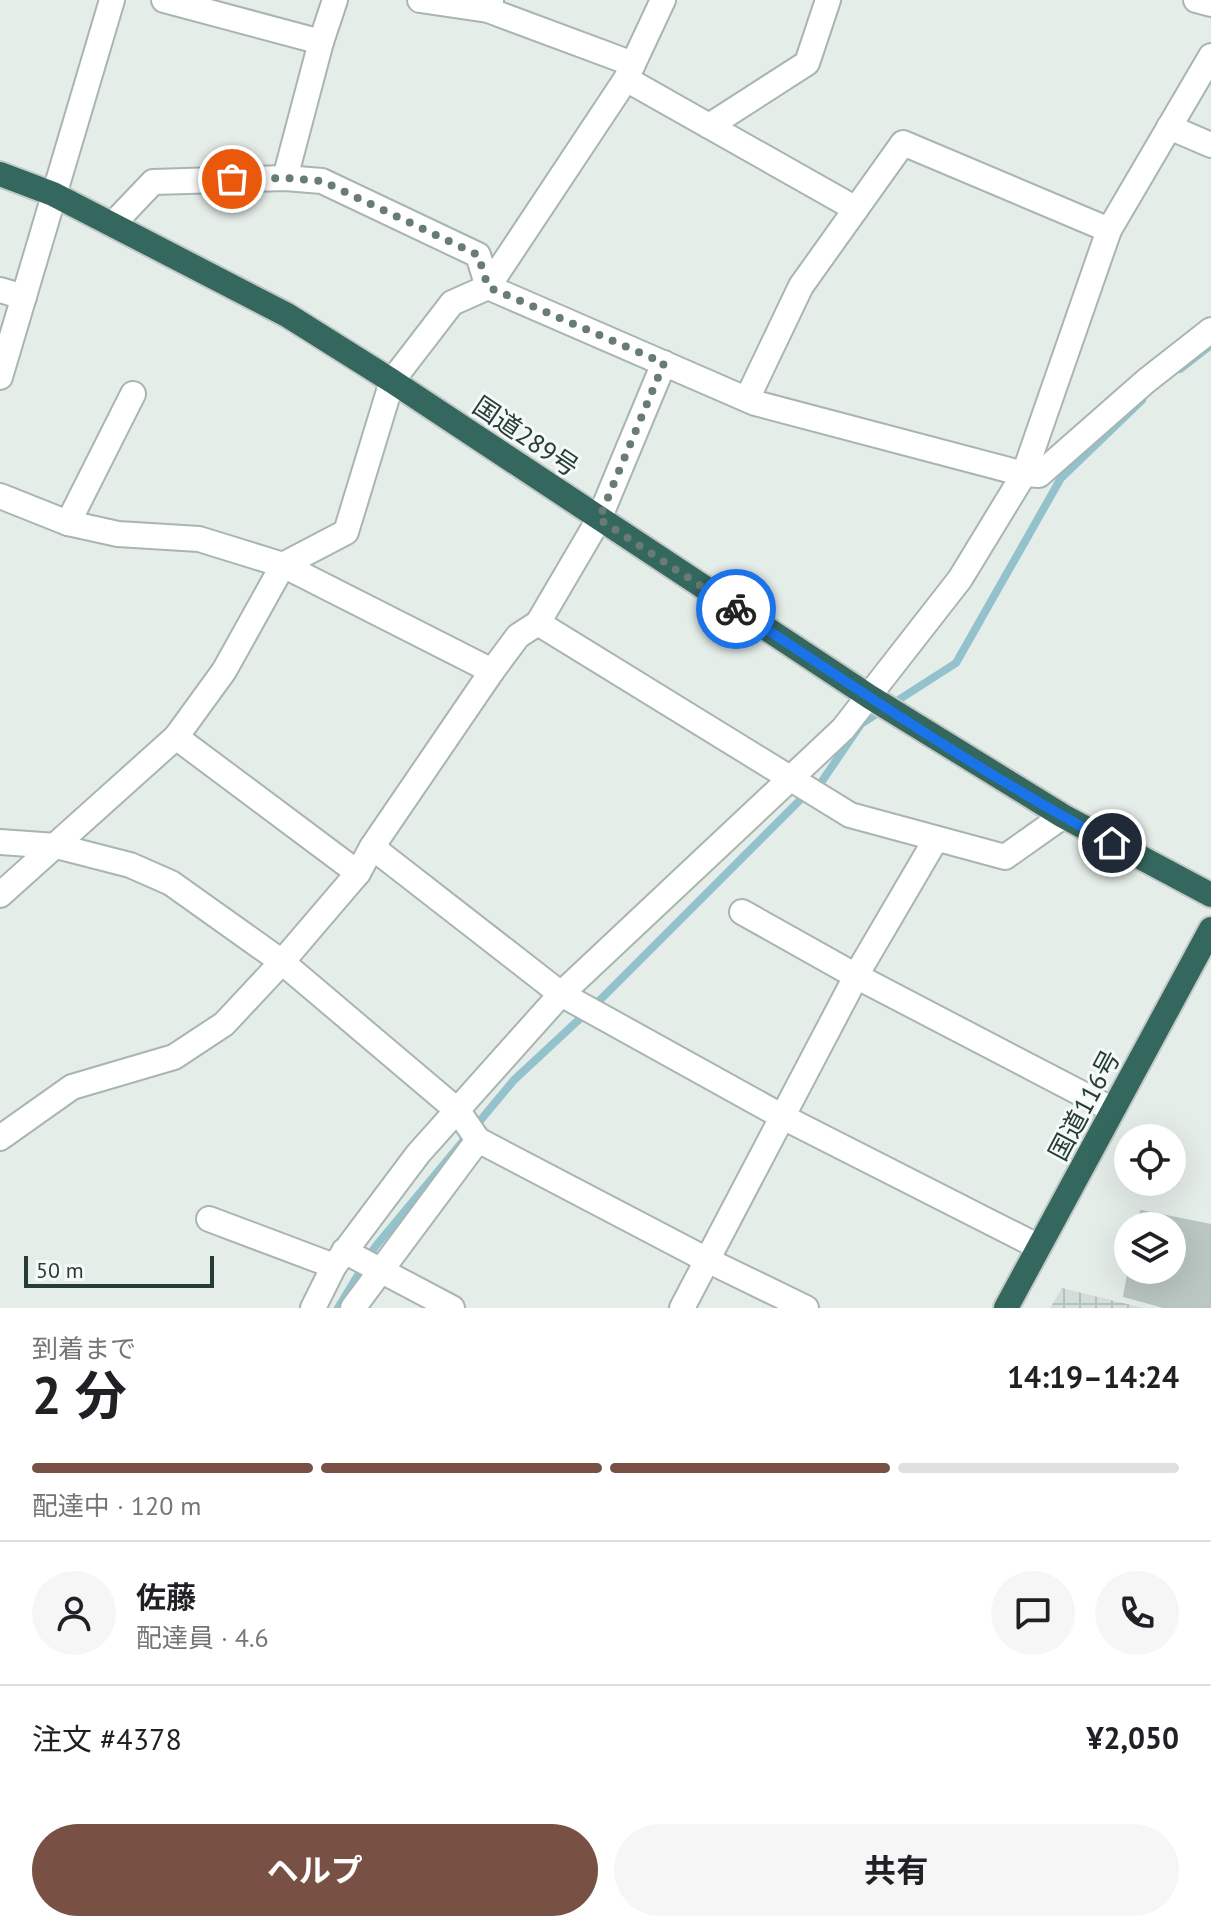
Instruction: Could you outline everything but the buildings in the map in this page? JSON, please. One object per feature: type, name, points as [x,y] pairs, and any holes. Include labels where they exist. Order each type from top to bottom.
[{"type":"highway","name":"国道289号","points":[[0,174],[53,194],[287,315],[870,697],[1063,816],[1211,895]]},
{"type":"highway","name":"国道116号","points":[[1006,1308],[1211,929]]},
{"type":"street","points":[[0,377],[112,0]]},
{"type":"street","points":[[164,0],[321,42]]},
{"type":"street","points":[[285,178],[335,0]]},
{"type":"street","points":[[420,0],[489,5],[630,71],[709,126],[856,209]]},
{"type":"street","points":[[0,895],[176,737],[224,671],[283,565],[346,532],[392,381],[452,303],[488,287],[630,71],[663,0]]},
{"type":"street","points":[[709,126],[807,63],[828,0]]},
{"type":"street","points":[[1196,0],[1211,4]]},
{"type":"street","points":[[313,1308],[339,1258],[418,1154],[561,994],[843,729],[960,579],[1024,474],[1109,230],[1211,56]]},
{"type":"street","points":[[1169,127],[1211,145]]},
{"type":"street","points":[[747,399],[801,286],[903,143],[1109,230]]},
{"type":"street","points":[[113,224],[153,182],[285,178],[322,181],[478,255],[488,287],[747,399],[1024,474],[1039,475],[1146,381],[1211,330]]},
{"type":"street","points":[[0,290],[24,297]]},
{"type":"street","points":[[0,1138],[72,1087],[174,1057],[224,1024],[282,962],[358,873],[372,847],[518,636],[538,623],[599,519],[664,363]]},
{"type":"street","points":[[68,523],[133,394]]},
{"type":"street","points":[[0,496],[68,523],[118,534],[199,539],[283,565],[492,671]]},
{"type":"street","points":[[538,623],[790,781],[850,815],[1005,857],[1063,816]]},
{"type":"street","points":[[176,737],[358,873]]},
{"type":"street","points":[[682,1308],[856,976],[936,839]]},
{"type":"street","points":[[0,842],[56,846],[130,865],[171,883],[282,962],[458,1111],[478,1140],[707,1260],[806,1308]]},
{"type":"street","points":[[372,847],[561,994],[783,1117],[1039,1247]]},
{"type":"street","points":[[742,912],[856,976],[1113,1110]]},
{"type":"street","points":[[353,1308],[478,1140]]},
{"type":"street","points":[[209,1219],[381,1271],[452,1308]]},
{"type":"shaded area","points":[[1062,1288],[1143,1308],[1050,1308]]},
{"type":"waterway","points":[[1180,369],[1211,345]]},
{"type":"waterway","points":[[338,1308],[375,1247],[514,1080],[601,999],[800,800],[814,793],[861,724],[956,663],[1061,478],[1142,400]]},
{"type":"way so far","points":[[232,179],[322,181],[478,255],[488,287],[664,363],[599,519],[736,609]]},
{"type":"route","points":[[736,609],[870,697],[1112,843]]}]
